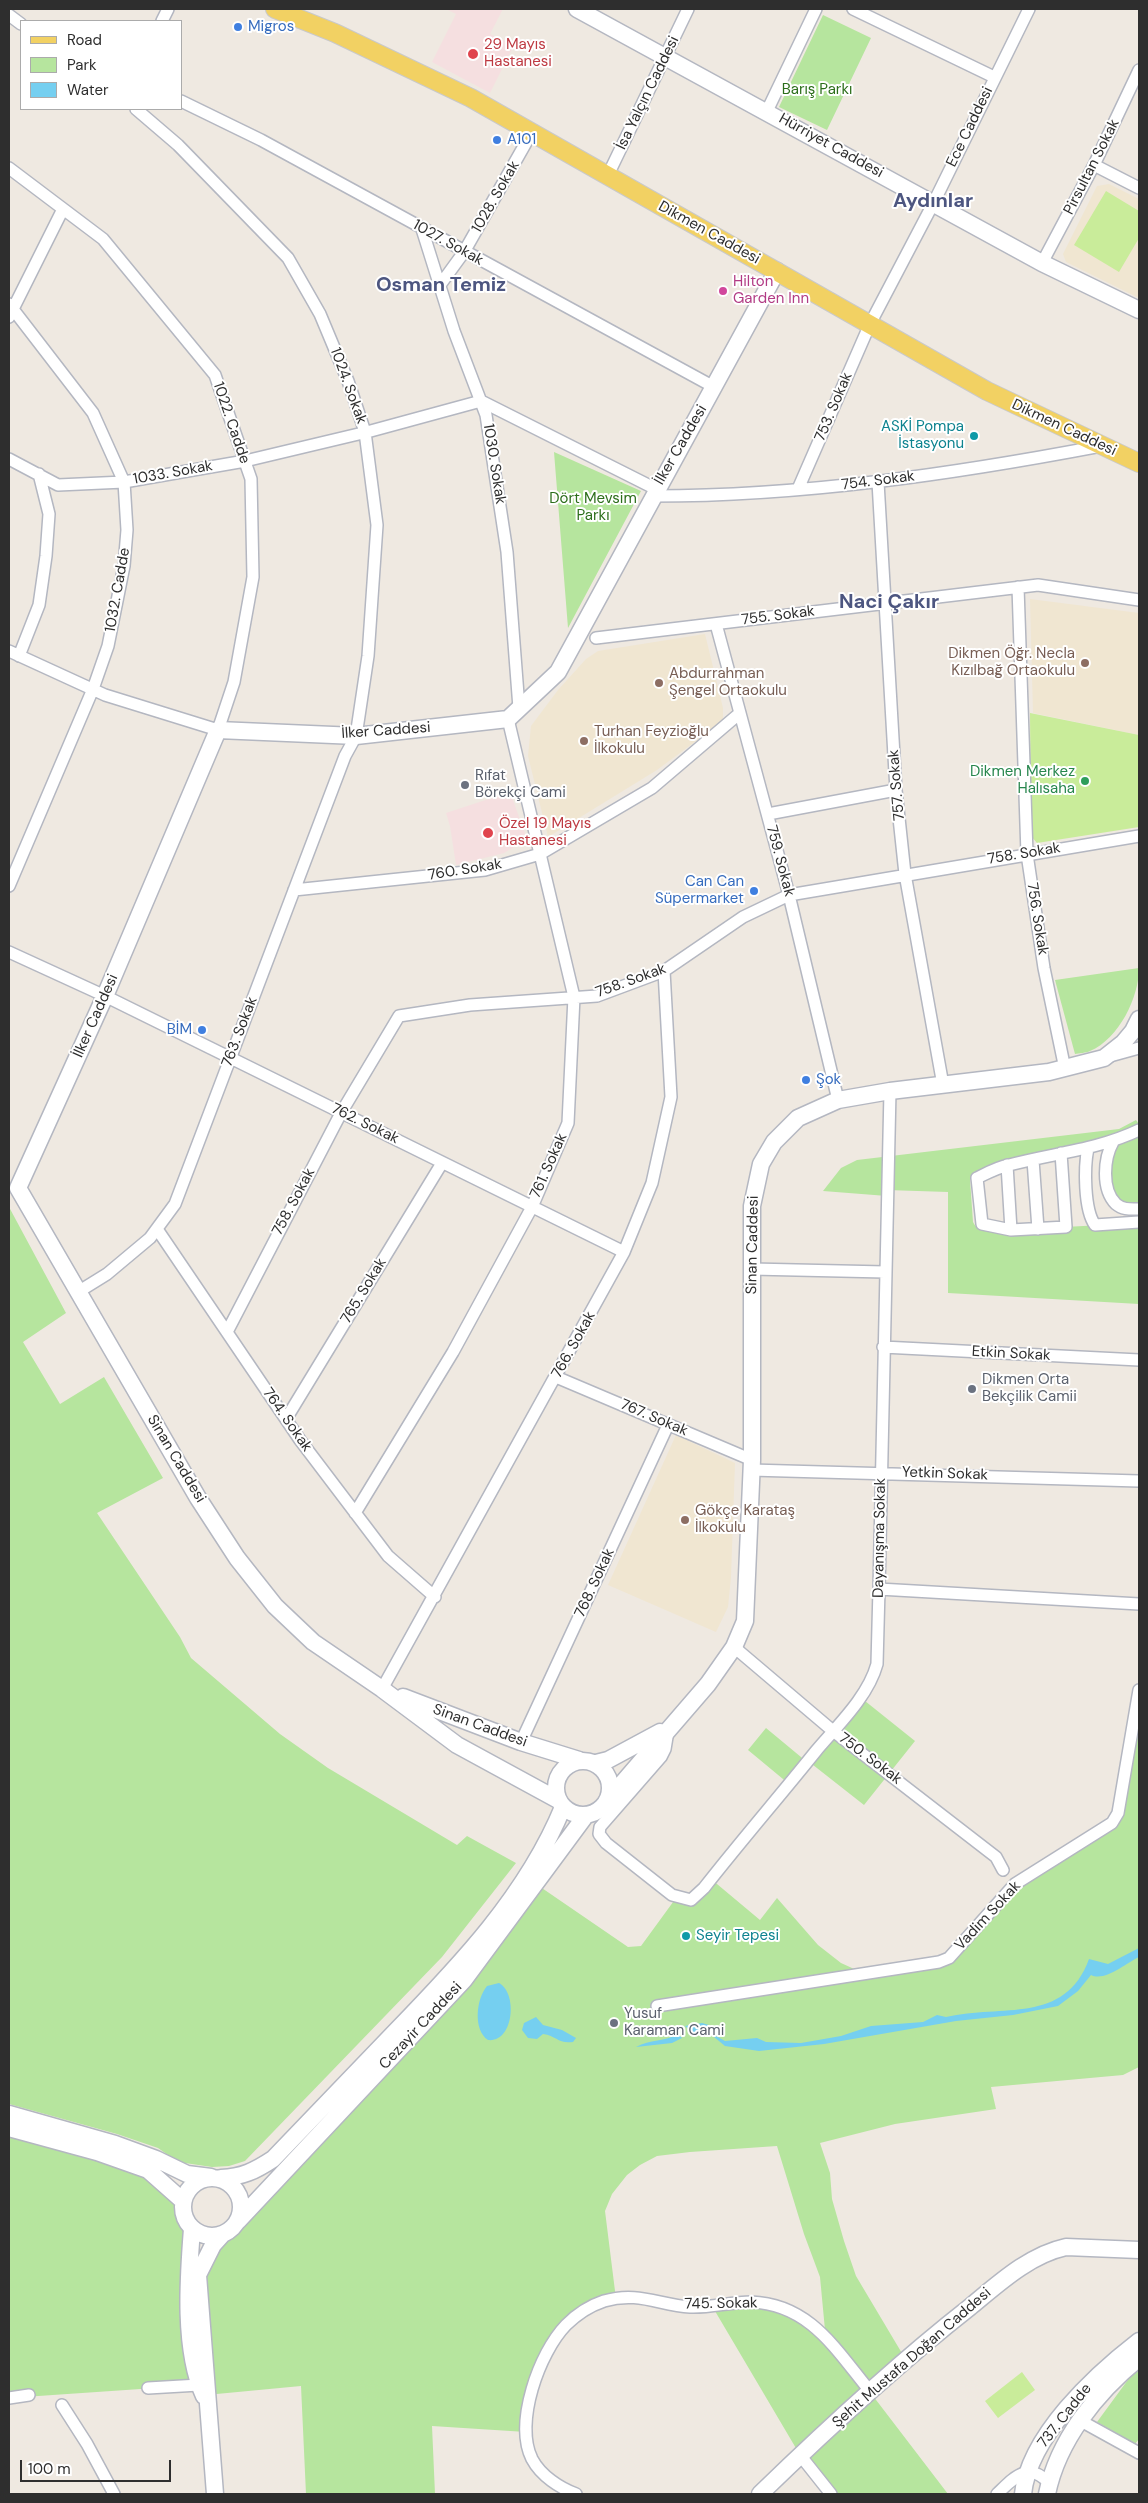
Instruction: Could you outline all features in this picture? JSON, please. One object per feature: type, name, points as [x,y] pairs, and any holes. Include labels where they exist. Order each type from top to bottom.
[{"type":"main road","name":"Dikmen Caddesi","points":[[275,9],[409,68],[471,98],[607,177],[777,271],[987,391],[1139,463]]},
{"type":"main road","name":"Hürriyet Caddesi","points":[[577,9],[934,202],[1042,263],[1139,310]]},
{"type":"main road","name":"İlker Caddesi","points":[[13,1186],[105,996],[218,730],[356,736],[514,714],[558,672],[654,492],[777,271]]},
{"type":"main road","name":"Sinan Caddesi","points":[[607,1801],[708,1684],[734,1647],[745,1622],[752,1465],[752,1206],[761,1164],[774,1142],[789,1125],[820,1106],[838,1100],[890,1090],[1065,1069],[1104,1058],[1123,1043],[1134,1031],[1139,1019]]},
{"type":"main road","name":"Sinan Caddesi","points":[[13,1186],[78,1292],[198,1498],[237,1558],[275,1606],[313,1642],[458,1744],[560,1803]]},
{"type":"main road","name":"Sinan Caddesi","points":[[382,1689],[521,1742],[579,1760]]},
{"type":"main road","name":"Sinan Caddesi","points":[[596,1763],[608,1760],[669,1727]]},
{"type":"main road","points":[[579,1760],[596,1763],[608,1776],[610,1793],[607,1801],[595,1813],[586,1815],[570,1812],[560,1803],[556,1782],[558,1774],[571,1763],[579,1760]]},
{"type":"main road","name":"Cezayir Caddesi","points":[[238,2222],[464,1980],[528,1886],[551,1835],[560,1803]]},
{"type":"main road","name":"Cezayir Caddesi","points":[[216,2178],[238,2178],[254,2172],[273,2159],[455,1970],[528,1886],[586,1815]]},
{"type":"main road","points":[[9,2114],[115,2144],[156,2159],[187,2174],[216,2178],[229,2182],[240,2197],[242,2206],[238,2222],[230,2231],[210,2237],[192,2229],[186,2220],[183,2201],[193,2184],[216,2178]]},
{"type":"main road","points":[[9,2128],[97,2152],[148,2170],[183,2201]]},
{"type":"main road","points":[[192,2229],[194,2301],[214,2494]]},
{"type":"main road","points":[[194,2301],[198,2275],[209,2252],[222,2234]]},
{"type":"main road","name":"Şehit Mustafa Doğan Caddesi","points":[[760,2494],[870,2391],[958,2316],[999,2283],[1043,2254],[1066,2247],[1080,2246],[1139,2250]]},
{"type":"main road","name":"737. Cadde","points":[[1023,2494],[1028,2472],[1036,2453],[1067,2409],[1087,2387],[1139,2342]]},
{"type":"main road","name":"737. Cadde","points":[[1048,2489],[1061,2453],[1081,2421],[1117,2378],[1139,2358]]},
{"type":"street","points":[[14,19],[22,9]]},
{"type":"street","name":"İsa Yalçın Caddesi","points":[[607,177],[688,9]]},
{"type":"street","points":[[767,111],[816,9]]},
{"type":"street","points":[[853,9],[994,77]]},
{"type":"street","name":"Ece Caddesi","points":[[870,324],[934,202],[1029,9]]},
{"type":"street","name":"Pirsultan Sokak","points":[[1042,263],[1094,165],[1139,70]]},
{"type":"street","name":"1027. Sokak","points":[[182,101],[261,140],[714,387]]},
{"type":"street","name":"1024. Sokak","points":[[137,110],[178,146],[288,258],[320,314],[348,381],[366,432],[377,525],[368,656],[356,736]]},
{"type":"street","name":"1028. Sokak","points":[[440,285],[464,252],[532,132]]},
{"type":"street","points":[[1094,165],[1139,188]]},
{"type":"street","name":"1022. Cadde","points":[[9,168],[103,239],[215,375],[251,479],[253,577],[234,682],[218,730]]},
{"type":"street","points":[[10,310],[64,209]]},
{"type":"street","name":"1030. Sokak","points":[[422,229],[454,331],[486,416],[507,552],[514,714]]},
{"type":"street","name":"1032. Cadde","points":[[9,886],[93,689],[108,646],[124,566],[127,530],[124,482],[93,413],[10,310]]},
{"type":"street","name":"753. Sokak","points":[[798,490],[870,324]]},
{"type":"street","points":[[481,401],[654,492]]},
{"type":"street","name":"1033. Sokak","points":[[9,459],[58,485],[124,482],[245,461],[366,432],[481,401]]},
{"type":"street","name":"754. Sokak","points":[[654,492],[712,496],[878,482],[1008,464],[1101,446]]},
{"type":"street","points":[[39,474],[49,514],[46,556],[39,605],[14,654],[93,689],[218,730]]},
{"type":"street","name":"757. Sokak","points":[[878,482],[896,790],[905,874],[943,1084]]},
{"type":"street","name":"755. Sokak","points":[[596,638],[1038,585],[1139,600]]},
{"type":"street","name":"756. Sokak","points":[[1018,587],[1027,854],[1044,968],[1065,1069]]},
{"type":"street","name":"759. Sokak","points":[[716,624],[789,895],[838,1100]]},
{"type":"street","name":"760. Sokak","points":[[294,890],[485,870],[540,854],[652,788],[740,713]]},
{"type":"street","name":"761. Sokak","points":[[355,1513],[453,1352],[532,1207],[568,1123],[574,997],[540,854],[514,714]]},
{"type":"street","name":"763. Sokak","points":[[78,1292],[107,1274],[150,1238],[175,1204],[344,756],[356,736]]},
{"type":"street","points":[[768,814],[896,790]]},
{"type":"street","name":"758. Sokak","points":[[227,1332],[341,1112],[399,1016],[470,1005],[597,996],[664,971],[743,917],[789,895],[1139,836]]},
{"type":"street","name":"762. Sokak","points":[[9,952],[105,996],[624,1252]]},
{"type":"street","name":"766. Sokak","points":[[382,1689],[435,1597],[624,1252],[652,1183],[672,1096],[664,971]]},
{"type":"street","points":[[1104,1058],[1139,1048]]},
{"type":"street","name":"Dayanışma Sokak","points":[[669,1727],[667,1743],[661,1756],[600,1827],[599,1834],[606,1843],[672,1896],[692,1900],[704,1888],[833,1731],[868,1686],[874,1674],[877,1664],[890,1090]]},
{"type":"street","points":[[1062,1153],[1066,1227],[1011,1230],[982,1224],[977,1178],[1007,1165],[1033,1160],[1062,1153],[1113,1142],[1139,1130]]},
{"type":"street","points":[[1113,1142],[1105,1162],[1112,1198],[1117,1204],[1126,1209],[1139,1209]]},
{"type":"street","points":[[1088,1148],[1086,1158],[1089,1217],[1095,1225],[1139,1222]]},
{"type":"street","points":[[1033,1160],[1038,1229]]},
{"type":"street","name":"765. Sokak","points":[[286,1419],[442,1162]]},
{"type":"street","points":[[1007,1165],[1011,1230]]},
{"type":"street","name":"764. Sokak","points":[[157,1229],[286,1419],[355,1513],[388,1556],[435,1597]]},
{"type":"street","points":[[752,1269],[885,1272]]},
{"type":"street","name":"Etkin Sokak","points":[[883,1347],[1139,1360]]},
{"type":"street","name":"767. Sokak","points":[[556,1377],[668,1425],[752,1465]]},
{"type":"street","name":"768. Sokak","points":[[521,1742],[668,1425]]},
{"type":"street","name":"Yetkin Sokak","points":[[752,1465],[881,1472],[1139,1481]]},
{"type":"street","points":[[879,1589],[1139,1604]]},
{"type":"street","name":"750. Sokak","points":[[734,1647],[833,1731],[996,1856],[1003,1870]]},
{"type":"street","name":"Vadim Sokak","points":[[657,2006],[939,1962],[949,1958],[1015,1884],[1112,1822],[1118,1813],[1139,1690]]},
{"type":"street","name":"745. Sokak","points":[[576,2494],[548,2477],[533,2460],[527,2441],[526,2416],[544,2360],[564,2327],[582,2311],[605,2301],[644,2298],[690,2307],[748,2302],[769,2303],[786,2308],[805,2318],[823,2335],[870,2391]]},
{"type":"street","points":[[148,2388],[202,2384]]},
{"type":"street","points":[[9,2398],[28,2395]]},
{"type":"street","points":[[62,2405],[87,2444],[114,2494]]},
{"type":"street","points":[[1081,2421],[1139,2453]]},
{"type":"street","points":[[800,2455],[831,2494]]},
{"type":"street","points":[[997,2494],[1013,2480],[1028,2472],[1039,2474],[1048,2489]]},
{"type":"shaded area","name":"29 Mayıs Hastanesi","points":[[446,9],[503,9],[490,34],[514,45],[490,93],[432,62],[456,14]]},
{"type":"shaded area","points":[[1109,184],[1139,199],[1139,298],[1066,262],[1063,254],[1097,186]]},
{"type":"shaded area","name":"Dikmen Öğr. Necla Kızılbağ Ortaokulu","points":[[1030,599],[1139,613],[1139,735],[1033,713]]},
{"type":"shaded area","points":[[705,634],[723,708],[723,721],[657,770],[548,837],[528,756],[531,726],[558,690],[586,659],[598,651]]},
{"type":"shaded area","name":"Özel 19 Mayıs Hastanesi","points":[[510,792],[527,839],[504,853],[456,865],[446,813]]},
{"type":"shaded area","name":"Gökçe Karataş İlkokulu","points":[[676,1435],[735,1463],[731,1577],[728,1607],[716,1632],[608,1585]]},
{"type":"green space","name":"Barış Parkı","points":[[823,15],[871,38],[827,130],[779,107]]},
{"type":"green space","points":[[1106,191],[1139,211],[1139,238],[1119,272],[1074,245]]},
{"type":"green space","name":"Dört Mevsim Parkı","points":[[554,452],[641,491],[568,628]]},
{"type":"green space","name":"Dikmen Merkez Halısaha","points":[[1030,713],[1139,735],[1139,827],[1037,843],[1031,836]]},
{"type":"green space","points":[[1139,968],[1131,1004],[1118,1027],[1100,1045],[1088,1052],[1075,1054],[1055,980]]},
{"type":"green space","points":[[1136,1120],[1139,1124],[1139,1209],[1126,1209],[1108,1186],[1112,1142],[974,1172],[970,1180],[973,1222],[976,1227],[982,1230],[1139,1223],[1139,1304],[948,1293],[948,1192],[887,1190],[887,1196],[823,1191],[841,1168],[857,1160],[1119,1129]]},
{"type":"green space","points":[[9,1207],[66,1313],[23,1342],[60,1404],[104,1377],[163,1478],[97,1513],[180,1637],[191,1658],[280,1734],[328,1768],[457,1845],[467,1836],[516,1863],[442,1957],[245,2161],[229,2166],[212,2167],[178,2162],[158,2148],[117,2134],[9,2104]]},
{"type":"green space","points":[[1139,1690],[1139,2067],[1123,2075],[991,2087],[996,2109],[895,2124],[820,2143],[830,2173],[832,2199],[856,2276],[906,2360],[870,2392],[948,2494],[831,2494],[800,2455],[712,2306],[769,2303],[825,2330],[820,2277],[804,2234],[777,2146],[657,2156],[627,2175],[612,2194],[605,2211],[616,2299],[582,2311],[544,2360],[526,2432],[432,2426],[435,2494],[306,2494],[301,2386],[206,2395],[205,2260],[222,2235],[237,2224],[536,1884],[628,1947],[641,1946],[676,1898],[682,1899],[711,1879],[760,1920],[777,1898],[818,1945],[841,1963],[863,1973],[939,1962],[1000,1899],[1112,1823]]},
{"type":"green space","points":[[860,1697],[915,1741],[864,1805],[808,1761]]},
{"type":"green space","points":[[766,1728],[807,1762],[789,1784],[748,1750]]},
{"type":"green space","points":[[9,2128],[97,2152],[168,2186],[183,2211],[187,2291],[199,2385],[9,2398]]},
{"type":"green space","points":[[1139,2370],[1139,2439],[1135,2444],[1097,2422],[1130,2377]]},
{"type":"green space","points":[[1022,2372],[1035,2390],[998,2418],[985,2401]]},
{"type":"water","points":[[1139,1948],[1139,1957],[1109,1974],[1103,1976],[1091,1975],[1078,1991],[1058,2006],[1013,2015],[956,2021],[824,2044],[759,2051],[725,2046],[708,2032],[693,2033],[685,2026],[702,2023],[709,2025],[716,2036],[725,2041],[757,2038],[766,2042],[801,2043],[841,2036],[871,2026],[923,2022],[937,2015],[946,2017],[967,2013],[1030,2008],[1048,2003],[1064,1994],[1078,1980],[1089,1959],[1108,1964]]},
{"type":"water","points":[[499,1983],[505,1988],[509,1997],[511,2006],[510,2016],[508,2026],[503,2034],[497,2039],[488,2040],[483,2035],[478,2022],[480,1999],[487,1986]]},
{"type":"water","points":[[536,2017],[543,2025],[562,2030],[576,2038],[573,2042],[568,2042],[543,2034],[537,2039],[528,2038],[522,2030],[524,2023]]},
{"type":"water","points":[[678,2034],[682,2038],[672,2043],[636,2047],[673,2037]]},
{"type":"place","name":"Migros","points":[[238,27]]},
{"type":"place","name":"29 Mayıs Hastanesi","points":[[473,54]]},
{"type":"place","name":"A101","points":[[497,140]]},
{"type":"place","name":"Hilton Garden Inn","points":[[723,291]]},
{"type":"place","name":"ASKİ Pompa İstasyonu","points":[[974,436]]},
{"type":"place","name":"Dikmen Öğr. Necla Kızılbağ Ortaokulu","points":[[1085,663]]},
{"type":"place","name":"Abdurrahman Şengel Ortaokulu","points":[[659,683]]},
{"type":"place","name":"Turhan Feyzioğlu İlkokulu","points":[[584,741]]},
{"type":"place","name":"Dikmen Merkez Halısaha","points":[[1085,781]]},
{"type":"place","name":"Rıfat Börekçi Cami","points":[[465,785]]},
{"type":"place","name":"Özel 19 Mayıs Hastanesi","points":[[488,833]]},
{"type":"place","name":"Can Can Süpermarket","points":[[754,891]]},
{"type":"place","name":"BİM","points":[[202,1030]]},
{"type":"place","name":"Şok","points":[[806,1080]]},
{"type":"place","name":"Dikmen Orta Bekçilik Camii","points":[[972,1389]]},
{"type":"place","name":"Gökçe Karataş İlkokulu","points":[[685,1520]]},
{"type":"place","name":"Seyir Tepesi","points":[[686,1936]]},
{"type":"place","name":"Yusuf Karaman Cami","points":[[614,2023]]},
{"type":"district","name":"Aydınlar","points":[[933,202]]},
{"type":"district","name":"Osman Temiz","points":[[441,286]]},
{"type":"district","name":"Naci Çakır","points":[[889,603]]}]
